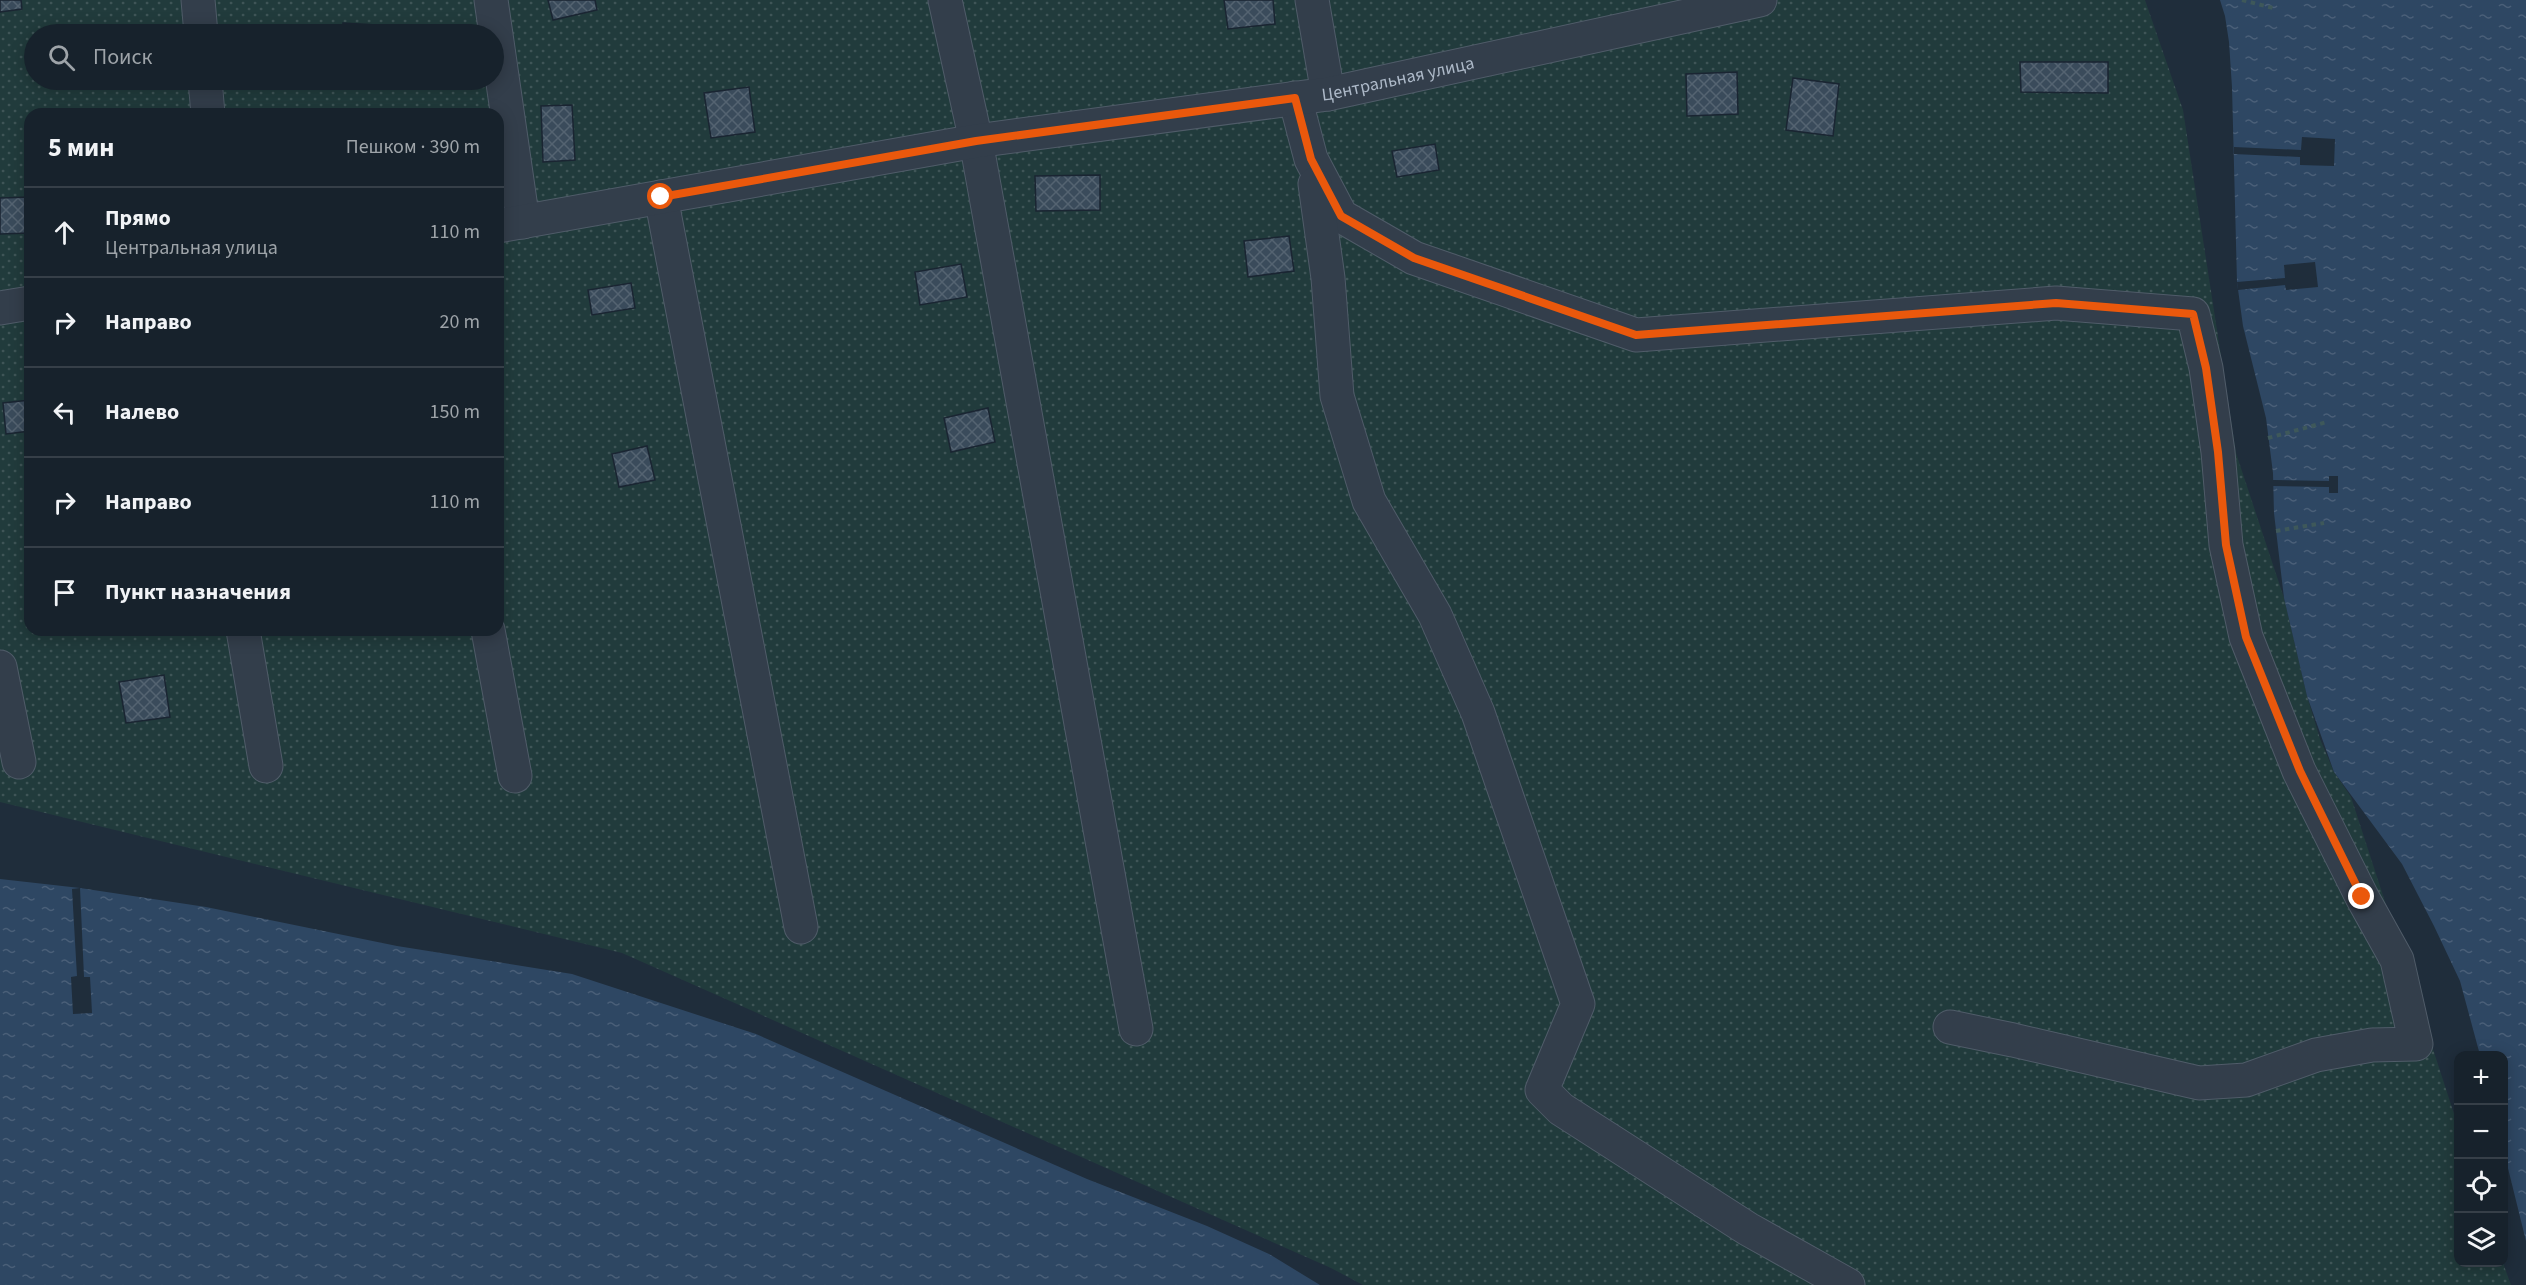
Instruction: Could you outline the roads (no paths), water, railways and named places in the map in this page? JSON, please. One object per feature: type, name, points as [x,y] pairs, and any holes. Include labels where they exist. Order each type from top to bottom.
[{"type":"street","points":[[198,0],[200,24]]},
{"type":"street","points":[[491,0],[493,24]]},
{"type":"street","points":[[945,0],[976,141],[1136,1029]]},
{"type":"street","points":[[1312,0],[1328,94]]},
{"type":"street","name":"Центральная улица","points":[[510,224],[976,141],[1328,94],[1681,8],[1760,0]]},
{"type":"street","points":[[206,90],[207,108]]},
{"type":"street","points":[[499,90],[500,108]]},
{"type":"street","points":[[1295,98],[1311,159],[1328,278],[1337,396],[1369,501],[1436,615],[1478,713],[1578,1004],[1542,1090],[1561,1109],[1748,1229],[1848,1285]]},
{"type":"street","points":[[504,153],[510,224]]},
{"type":"street","points":[[1311,159],[1341,216],[1414,258],[1636,335],[2056,303],[2193,314],[2206,368],[2218,452],[2226,545],[2246,637],[2300,771],[2362,897],[2397,960],[2416,1044],[2372,1046],[2316,1055],[2246,1080],[2199,1083],[2013,1040],[1950,1028]]},
{"type":"street","points":[[661,197],[801,927]]},
{"type":"street","points":[[0,308],[24,304]]},
{"type":"street","points":[[244,636],[266,766]]},
{"type":"street","points":[[489,636],[515,776]]},
{"type":"street","points":[[0,667],[19,762]]},
{"type":"water","points":[[2220,0],[2526,0],[2526,1241],[2508,1168],[2508,1051],[2479,1051],[2460,981],[2434,926],[2402,864],[2334,772],[2307,696],[2284,598],[2266,418],[2243,326],[2237,282],[2232,87],[2225,16]]},
{"type":"water","points":[[0,879],[80,888],[206,907],[397,946],[572,974],[756,1034],[1087,1179],[1207,1226],[1269,1254],[1320,1285],[0,1285]]}]
